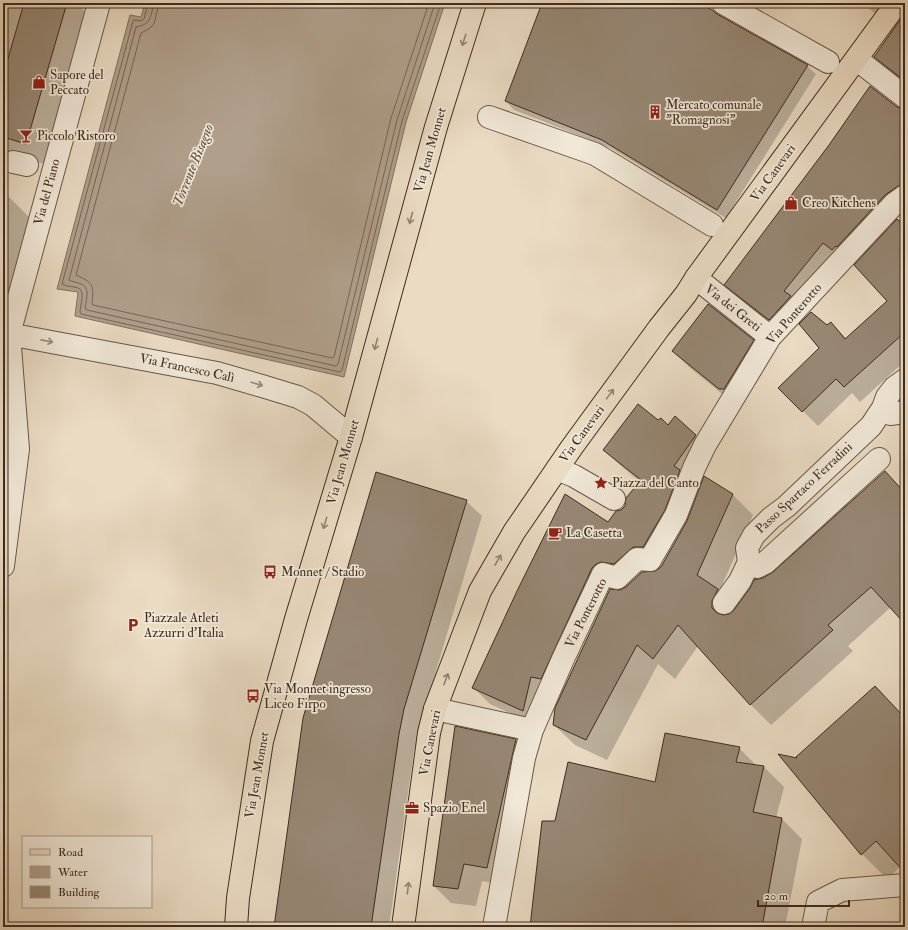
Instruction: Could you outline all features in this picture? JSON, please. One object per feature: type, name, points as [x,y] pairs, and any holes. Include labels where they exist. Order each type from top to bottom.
[{"type":"main road","name":"Via Jean Monnet","points":[[236,927],[238,898],[262,741],[296,620],[351,437],[436,127],[475,3]]},
{"type":"main road","name":"Via Canevari","points":[[403,927],[429,733],[435,708],[480,591],[514,532],[547,485],[556,469],[659,328],[686,294],[696,278],[897,3]]},
{"type":"street","name":"Via del Piano","points":[[3,566],[18,449],[6,334],[99,3]]},
{"type":"street","points":[[723,3],[828,62]]},
{"type":"street","points":[[864,65],[905,97]]},
{"type":"street","points":[[489,117],[595,154],[712,225]]},
{"type":"street","name":"Via Ponterotto","points":[[494,927],[524,758],[532,730],[539,718],[563,659],[603,574],[617,578],[637,559],[650,560],[676,515],[694,468],[705,446],[770,337],[894,204],[905,196]]},
{"type":"street","name":"Via dei Greti","points":[[696,278],[770,337]]},
{"type":"street","name":"Via Francesco Calì","points":[[6,334],[217,373],[262,386],[298,397],[313,404],[351,437]]},
{"type":"street","name":"Passo Spartaco Ferradini","points":[[749,562],[747,548],[754,535],[771,518],[787,506],[871,426],[883,408],[887,397],[894,388],[905,380]]},
{"type":"street","points":[[883,408],[890,414],[905,412]]},
{"type":"street","points":[[724,602],[740,581],[749,562],[757,567],[765,563],[879,459]]},
{"type":"street","points":[[556,469],[574,476],[614,499]]},
{"type":"street","points":[[435,708],[532,730]]},
{"type":"street","points":[[813,927],[818,902],[842,890],[905,885]]},
{"type":"water","name":"Torrente Bisagno","points":[[145,3],[445,3],[406,122],[344,377],[75,316],[78,292],[57,289],[130,15],[141,17]]},
{"type":"building","points":[[24,3],[67,3],[26,144],[3,137],[3,76]]},
{"type":"building","name":"Mercato comunale \"Romagnosi\"","points":[[542,3],[700,3],[808,65],[717,210],[602,140],[505,101]]},
{"type":"building","points":[[905,13],[905,81],[874,57]]},
{"type":"building","points":[[870,86],[897,107],[905,109],[905,184],[898,186],[885,195],[837,247],[836,246],[832,250],[823,243],[784,291],[791,296],[769,320],[724,285],[829,145]]},
{"type":"building","points":[[897,219],[905,227],[905,332],[844,387],[836,379],[802,412],[778,388],[819,348],[799,324],[811,312],[827,325],[831,322],[845,339],[887,301],[854,265]]},
{"type":"building","points":[[708,304],[754,340],[724,389],[719,389],[672,351]]},
{"type":"building","points":[[638,404],[658,420],[661,418],[668,425],[675,416],[696,435],[674,466],[680,470],[665,510],[643,547],[633,547],[614,564],[601,562],[592,568],[541,679],[531,677],[523,711],[472,688],[517,591],[565,494],[608,522],[616,511],[621,510],[625,506],[626,498],[641,480],[603,450]]},
{"type":"building","points":[[885,471],[905,493],[905,624],[871,587],[828,625],[833,630],[750,705],[678,625],[653,659],[637,645],[586,740],[553,725],[555,708],[610,589],[620,590],[626,587],[642,572],[655,571],[661,567],[687,521],[704,476],[733,494],[697,575],[718,589],[712,601],[712,608],[717,613],[723,615],[729,614],[734,610],[754,580],[763,578],[773,572]]},
{"type":"building","points":[[376,472],[467,500],[404,709],[399,734],[371,927],[274,927],[303,718]]},
{"type":"building","points":[[875,686],[905,718],[905,873],[876,841],[861,855],[778,754],[797,758],[796,757]]},
{"type":"building","points":[[455,726],[516,739],[487,868],[464,864],[458,889],[433,886]]},
{"type":"building","points":[[665,733],[740,747],[736,762],[764,766],[753,812],[782,818],[762,927],[530,927],[542,821],[555,821],[568,762],[655,782]]},
{"type":"place","name":"Sapore del Peccato","points":[[39,82]]},
{"type":"place","name":"Mercato comunale \"Romagnosi\"","points":[[655,112]]},
{"type":"place","name":"Piccolo Ristoro","points":[[26,136]]},
{"type":"place","name":"Creo Kitchens","points":[[791,203]]},
{"type":"place","name":"Piazza del Canto","points":[[601,483]]},
{"type":"place","name":"La Casetta","points":[[555,533]]},
{"type":"place","name":"Monnet / Stadio","points":[[270,572]]},
{"type":"place","name":"Piazzale Atleti Azzurri d'Italia","points":[[133,625]]},
{"type":"place","name":"Via Monnet ingresso Liceo Firpo","points":[[253,696]]},
{"type":"place","name":"Spazio Enel","points":[[412,808]]}]
